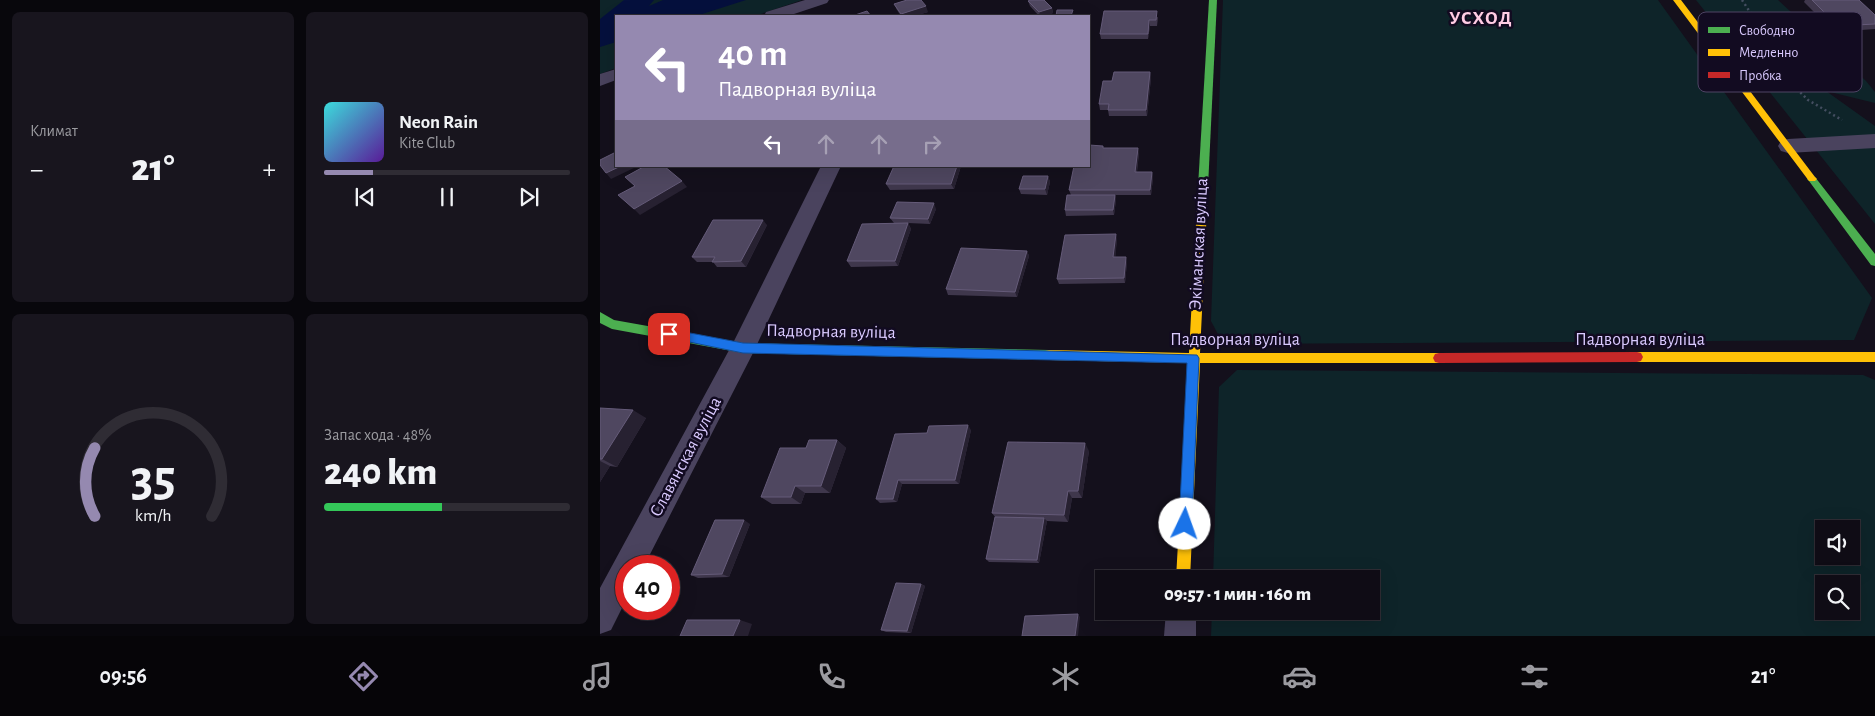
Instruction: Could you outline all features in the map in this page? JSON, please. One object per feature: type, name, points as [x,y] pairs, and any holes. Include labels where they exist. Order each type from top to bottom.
[{"type":"street","points":[[775,15],[822,0]]},
{"type":"street","name":"Экіманская вуліца","points":[[1183,570],[1213,0]]},
{"type":"street","points":[[1677,0],[1698,28]]},
{"type":"street","points":[[600,80],[615,74]]},
{"type":"street","points":[[1747,92],[1875,262]]},
{"type":"street","points":[[1788,146],[1875,141]]},
{"type":"street","name":"Славянская вуліца","points":[[634,555],[743,348],[830,167]]},
{"type":"street","name":"Падворная вуліца","points":[[600,317],[612,324],[743,348],[1193,358],[1875,357]]},
{"type":"street","name":"Славянская вуліца","points":[[600,618],[615,590]]},
{"type":"street","points":[[1180,636],[1181,620]]},
{"type":"path","points":[[1742,0],[1750,12]]},
{"type":"path","points":[[1800,92],[1808,100],[1850,125]]},
{"type":"green space","points":[[600,0],[802,0],[758,15],[615,15],[615,68],[600,74]]},
{"type":"green space","points":[[1223,0],[1658,0],[1698,56],[1698,92],[1724,92],[1872,298],[1854,340],[1241,344],[1220,338],[1211,321]]},
{"type":"green space","points":[[1696,0],[1778,0],[1791,12],[1706,12]]},
{"type":"green space","points":[[1862,77],[1875,92],[1875,103],[1830,92],[1862,92]]},
{"type":"green space","points":[[1770,92],[1827,92],[1875,126],[1875,224]]},
{"type":"green space","points":[[1237,370],[1863,375],[1875,380],[1875,636],[1211,636],[1212,620],[1380,620],[1380,570],[1213,570],[1219,387]]},
{"type":"shaded area","points":[[624,0],[654,0],[649,6],[663,0],[746,0],[699,15],[615,15],[615,42],[600,47],[600,19]]},
{"type":"building","points":[[907,0],[921,0],[926,6],[901,14],[894,4]]},
{"type":"building","points":[[1044,0],[1052,8],[1039,12],[1028,1]]},
{"type":"building","points":[[1812,0],[1859,0],[1875,15],[1875,24],[1862,25],[1862,12],[1824,12]]},
{"type":"building","points":[[1057,10],[1073,10],[1071,15],[1056,15]]},
{"type":"building","points":[[867,11],[870,15],[855,15]]},
{"type":"building","points":[[1104,11],[1157,11],[1156,20],[1149,20],[1148,34],[1100,34]]},
{"type":"building","points":[[1114,72],[1150,72],[1146,110],[1108,110],[1109,104],[1099,104],[1103,81],[1112,81]]},
{"type":"building","points":[[1090,145],[1103,146],[1103,148],[1138,148],[1135,172],[1152,172],[1150,190],[1069,190],[1074,167],[1090,167]]},
{"type":"building","points":[[615,152],[615,167],[619,167],[606,173],[600,165],[600,160]]},
{"type":"building","points":[[643,167],[665,167],[682,181],[634,209],[618,195],[635,186],[625,177]]},
{"type":"building","points":[[894,167],[957,167],[951,184],[886,184]]},
{"type":"building","points":[[1023,176],[1048,176],[1045,189],[1019,189]]},
{"type":"building","points":[[1067,195],[1115,195],[1113,210],[1065,210]]},
{"type":"building","points":[[897,202],[934,203],[928,219],[890,218]]},
{"type":"building","points":[[713,220],[763,220],[741,261],[712,262],[715,257],[692,257]]},
{"type":"building","points":[[908,223],[895,261],[847,261],[862,224]]},
{"type":"building","points":[[1116,234],[1113,257],[1126,257],[1124,278],[1057,279],[1065,235]]},
{"type":"building","points":[[961,248],[1027,251],[1015,292],[946,289]]},
{"type":"building","points":[[600,408],[633,410],[602,459],[600,459]]},
{"type":"building","points":[[968,425],[955,480],[898,480],[893,499],[876,499],[895,434],[927,433],[929,426]]},
{"type":"building","points":[[809,440],[837,440],[821,486],[795,486],[791,497],[761,497],[780,448],[806,448]]},
{"type":"building","points":[[1008,442],[1085,443],[1078,491],[1068,491],[1064,515],[992,513]]},
{"type":"building","points":[[995,517],[1044,518],[1037,560],[986,559]]},
{"type":"building","points":[[715,520],[744,520],[722,574],[691,575]]},
{"type":"building","points":[[896,583],[921,584],[907,631],[881,630]]},
{"type":"building","points":[[1078,614],[1075,636],[1022,636],[1025,616]]},
{"type":"building","points":[[687,620],[740,620],[733,636],[680,636]]},
{"type":"traffic: fast","points":[[1203,187],[1213,0]]},
{"type":"traffic: fast","points":[[1812,179],[1875,262]]},
{"type":"traffic: fast","points":[[600,317],[612,324],[743,348],[1049,355]]},
{"type":"traffic: slow","points":[[1677,0],[1698,28]]},
{"type":"traffic: slow","points":[[1746,92],[1812,179]]},
{"type":"traffic: slow","points":[[1183,570],[1203,187]]},
{"type":"traffic: slow","points":[[1049,355],[1193,358],[1439,358]]},
{"type":"traffic: slow","points":[[1637,357],[1875,357]]},
{"type":"traffic: jam","points":[[1439,358],[1637,357]]},
{"type":"district","name":"УСХОД","points":[[1481,18]]},
{"type":"route","points":[[669,334],[743,348],[1193,358],[1185,524]]}]
